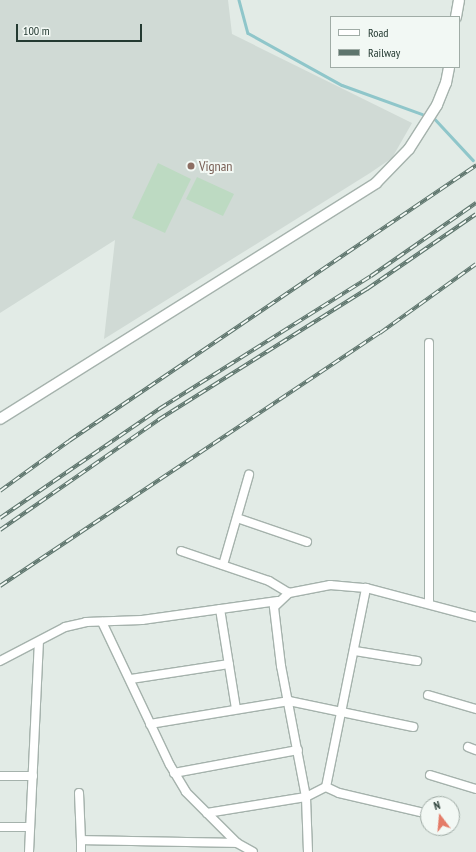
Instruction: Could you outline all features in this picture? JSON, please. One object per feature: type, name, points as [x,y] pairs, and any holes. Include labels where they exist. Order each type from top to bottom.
[{"type":"street","points":[[456,16],[459,0]]},
{"type":"street","points":[[0,419],[376,183],[409,149],[437,105],[446,83],[449,68]]},
{"type":"street","points":[[429,343],[429,603]]},
{"type":"street","points":[[223,565],[249,475]]},
{"type":"street","points":[[237,518],[307,542]]},
{"type":"street","points":[[181,551],[269,581],[289,593]]},
{"type":"street","points":[[308,852],[306,797],[273,617],[274,607],[278,601],[289,593],[330,585],[366,588],[429,603],[476,617]]},
{"type":"street","points":[[326,787],[343,712],[366,588]]},
{"type":"street","points":[[0,661],[39,642],[65,627],[102,622],[142,620],[278,601]]},
{"type":"street","points":[[220,608],[236,710]]},
{"type":"street","points":[[102,622],[131,679],[150,724],[174,773],[186,792],[237,843],[253,852]]},
{"type":"street","points":[[29,852],[39,642]]},
{"type":"street","points":[[355,651],[417,661]]},
{"type":"street","points":[[131,679],[229,664]]},
{"type":"street","points":[[428,695],[476,709]]},
{"type":"street","points":[[150,724],[289,701],[413,727]]},
{"type":"street","points":[[174,773],[298,750]]},
{"type":"street","points":[[430,774],[476,789]]},
{"type":"street","points":[[0,776],[33,776]]},
{"type":"street","points":[[207,813],[306,797],[326,787]]},
{"type":"street","points":[[326,787],[339,793],[420,813]]},
{"type":"street","points":[[79,793],[81,852]]},
{"type":"street","points":[[0,827],[30,827]]},
{"type":"street","points":[[81,840],[237,843]]},
{"type":"shaded area","name":"Vignan","points":[[0,0],[228,0],[232,34],[412,123],[392,158],[104,339],[115,240],[0,313]]},
{"type":"green space","points":[[158,163],[191,179],[165,233],[132,218]]},
{"type":"green space","points":[[197,177],[234,194],[223,216],[186,199]]},
{"type":"waterway","points":[[239,0],[248,33],[342,85],[422,114]]},
{"type":"waterway","points":[[435,119],[473,160]]},
{"type":"railway","points":[[0,491],[69,441],[476,165]]},
{"type":"railway","points":[[0,518],[159,409],[371,276],[476,203]]},
{"type":"railway","points":[[0,530],[158,420],[367,289],[476,214]]},
{"type":"railway","points":[[0,586],[380,333],[476,264]]},
{"type":"place","name":"Vignan","points":[[191,166]]}]
